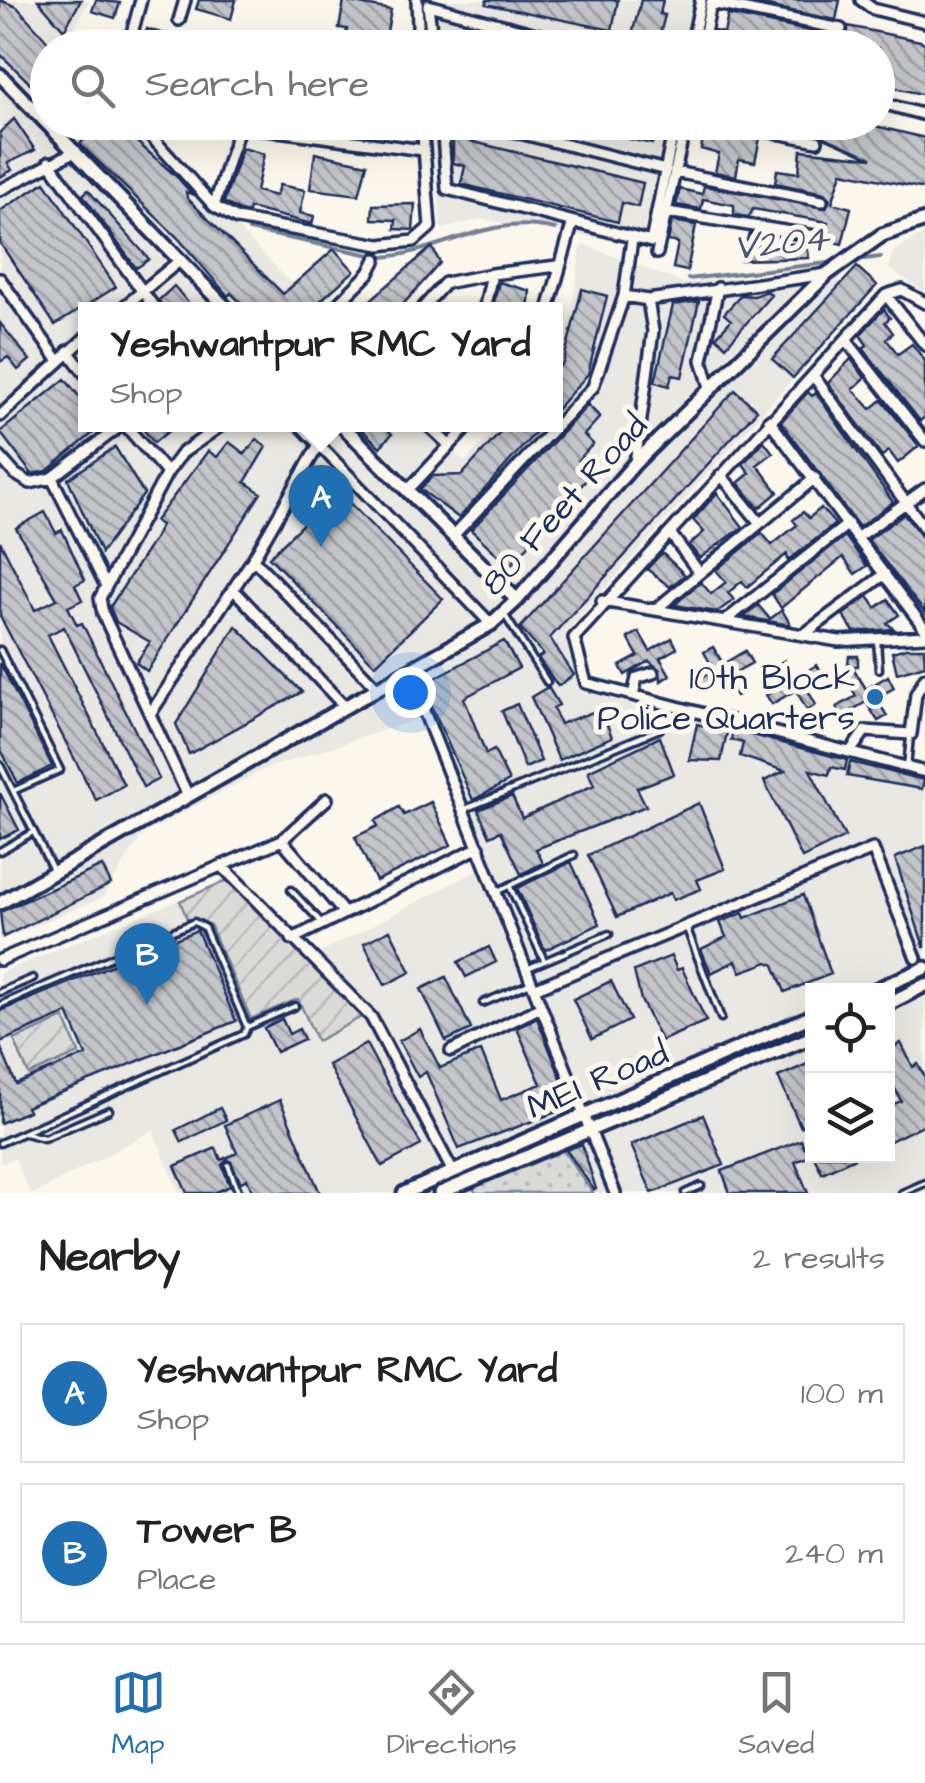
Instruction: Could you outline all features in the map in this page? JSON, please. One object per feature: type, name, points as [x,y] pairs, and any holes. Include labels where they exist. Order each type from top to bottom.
[{"type":"street","points":[[133,30],[141,0]]},
{"type":"street","points":[[180,20],[185,0]]},
{"type":"street","points":[[417,30],[415,0],[526,30]]},
{"type":"street","points":[[861,0],[873,10],[925,22]]},
{"type":"street","points":[[708,1],[841,29]]},
{"type":"street","points":[[698,30],[708,1]]},
{"type":"street","points":[[704,30],[708,1]]},
{"type":"street","points":[[429,2],[431,30]]},
{"type":"street","points":[[0,74],[30,105]]},
{"type":"street","points":[[895,107],[925,116]]},
{"type":"street","points":[[64,140],[220,302]]},
{"type":"street","points":[[154,140],[214,206],[237,219],[379,244],[414,241],[430,227],[423,140]]},
{"type":"street","points":[[214,206],[235,140]]},
{"type":"street","points":[[346,140],[423,150]]},
{"type":"street","points":[[443,140],[447,190],[572,225],[652,242],[680,140]]},
{"type":"street","points":[[547,140],[670,171],[822,202]]},
{"type":"street","points":[[658,253],[667,212],[673,140]]},
{"type":"street","points":[[811,140],[816,141]]},
{"type":"street","points":[[0,190],[76,152]]},
{"type":"street","points":[[50,162],[150,302]]},
{"type":"street","points":[[667,212],[816,236]]},
{"type":"street","name":"80 Feet Road","points":[[0,903],[490,624],[517,600],[635,463],[827,274],[882,235],[925,220]]},
{"type":"street","points":[[549,302],[556,266],[572,225]]},
{"type":"street","points":[[563,419],[593,387],[624,296],[632,240]]},
{"type":"street","points":[[340,302],[370,273],[376,259]]},
{"type":"street","points":[[130,302],[178,262]]},
{"type":"street","points":[[428,302],[445,282],[556,266]]},
{"type":"street","points":[[486,302],[492,274]]},
{"type":"street","points":[[624,296],[648,300],[827,274]]},
{"type":"street","points":[[0,278],[58,360]]},
{"type":"street","points":[[710,386],[702,360],[703,341],[718,288]]},
{"type":"street","points":[[925,303],[902,290],[886,295],[814,378],[769,420],[670,532],[602,601],[574,638],[586,683],[925,772]]},
{"type":"street","points":[[886,295],[925,345]]},
{"type":"street","points":[[635,463],[653,331],[648,300]]},
{"type":"street","points":[[848,340],[925,441]]},
{"type":"street","points":[[0,416],[78,343]]},
{"type":"street","points":[[68,351],[78,364]]},
{"type":"street","points":[[814,378],[925,529]]},
{"type":"street","points":[[602,601],[839,640],[925,632],[769,420]]},
{"type":"street","points":[[0,457],[14,474],[30,483],[52,478],[112,432]]},
{"type":"street","points":[[130,432],[167,473]]},
{"type":"street","points":[[188,796],[103,614],[100,598],[167,473],[182,453],[211,432]]},
{"type":"street","points":[[306,432],[490,624]]},
{"type":"street","points":[[349,432],[517,600]]},
{"type":"street","points":[[435,432],[450,446]]},
{"type":"street","points":[[408,490],[463,432]]},
{"type":"street","points":[[453,536],[551,432]]},
{"type":"street","points":[[150,714],[253,559],[318,446]]},
{"type":"street","points":[[721,475],[759,522]]},
{"type":"street","points":[[52,478],[106,586]]},
{"type":"street","points":[[655,610],[815,478]]},
{"type":"street","points":[[858,537],[925,489]]},
{"type":"street","points":[[725,621],[848,524]]},
{"type":"street","points":[[670,532],[698,572]]},
{"type":"street","points":[[253,559],[378,688]]},
{"type":"street","points":[[802,634],[885,574]]},
{"type":"street","points":[[233,589],[345,707]]},
{"type":"street","points":[[408,671],[615,1193]]},
{"type":"street","points":[[633,696],[637,678],[653,673]]},
{"type":"street","points":[[850,752],[865,731],[911,734],[916,694],[925,678]]},
{"type":"street","points":[[0,960],[224,868],[282,840],[327,799]]},
{"type":"street","points":[[282,840],[344,913]]},
{"type":"street","points":[[292,938],[479,847]]},
{"type":"street","points":[[533,986],[873,849],[920,966],[924,987],[895,1001]]},
{"type":"street","points":[[224,868],[371,1017],[453,1172]]},
{"type":"street","points":[[887,983],[920,966]]},
{"type":"street","points":[[451,1051],[541,1007]]},
{"type":"street","name":"MEI Road","points":[[404,1193],[805,1019]]},
{"type":"street","name":"MEI Road","points":[[440,1193],[805,1040]]},
{"type":"lane","points":[[503,613],[547,682]]},
{"type":"lane","points":[[877,638],[879,669]]},
{"type":"lane","points":[[0,650],[60,770],[13,791]]},
{"type":"lane","points":[[463,810],[660,729]]},
{"type":"lane","points":[[906,767],[911,734]]},
{"type":"lane","points":[[0,765],[54,872]]},
{"type":"lane","points":[[0,851],[34,832]]},
{"type":"lane","points":[[496,892],[574,856]]},
{"type":"lane","points":[[509,886],[544,960]]},
{"type":"lane","points":[[291,890],[323,924]]},
{"type":"lane","points":[[0,1004],[194,922],[204,927],[247,1027]]},
{"type":"lane","points":[[686,926],[721,1018]]},
{"type":"lane","points":[[526,969],[609,934]]},
{"type":"lane","points":[[0,992],[33,978]]},
{"type":"lane","points":[[482,1004],[533,986]]},
{"type":"lane","points":[[0,1143],[244,1034],[247,1027],[295,1006]]},
{"type":"lane","points":[[24,1132],[44,1138],[109,1110]]},
{"type":"lane","points":[[228,1164],[239,1193]]},
{"type":"lane","points":[[902,1193],[925,1183]]},
{"type":"lane","points":[[685,1193],[701,1186]]},
{"type":"shaded area","points":[[0,0],[90,0],[73,30],[30,30],[30,140],[152,140],[309,302],[78,302],[78,432],[433,432],[464,462],[494,432],[563,432],[563,362],[582,244],[683,283],[824,269],[863,300],[567,631],[582,691],[925,782],[925,1193],[179,1193],[153,1130],[30,1193],[15,1158],[0,1164],[0,973],[230,879],[316,955],[487,865],[427,716],[265,769],[143,834],[102,898],[0,940]]},
{"type":"shaded area","points":[[424,0],[700,0],[692,30],[427,30]]},
{"type":"shaded area","points":[[434,140],[666,140],[640,245],[481,219],[441,229]]},
{"type":"shaded area","points":[[925,233],[925,292],[889,269],[893,252]]},
{"type":"shaded area","points":[[230,879],[365,1015],[317,1041],[298,999],[251,1019],[210,925],[194,918],[188,921],[180,901]]},
{"type":"shaded area","points":[[64,1018],[79,1053],[29,1075],[14,1040]]},
{"type":"shaded area","points":[[562,1149],[593,1193],[476,1193],[473,1188]]},
{"type":"building","points":[[0,0],[17,7],[38,30],[30,30],[30,83],[0,54]]},
{"type":"building","points":[[38,0],[81,0],[64,30]]},
{"type":"building","points":[[96,0],[120,3],[115,18],[92,11]]},
{"type":"building","points":[[199,0],[236,0],[231,19],[196,9]]},
{"type":"building","points":[[487,0],[618,0],[612,30],[486,4]]},
{"type":"building","points":[[641,0],[663,0],[661,30],[633,30]]},
{"type":"building","points":[[737,0],[840,0],[836,20]]},
{"type":"building","points":[[344,1],[391,10],[387,30],[339,28]]},
{"type":"building","points":[[728,15],[804,30],[725,30]]},
{"type":"building","points":[[895,36],[925,43],[925,95],[895,88]]},
{"type":"building","points":[[14,119],[35,150],[8,163],[12,170],[0,177],[0,132]]},
{"type":"building","points":[[895,131],[925,138],[925,189],[842,172],[832,203],[851,208],[842,244],[823,239],[828,222],[753,209],[749,217],[734,215],[734,205],[703,199],[701,209],[676,205],[680,189],[702,194],[704,186],[826,208],[830,199],[824,193],[775,183],[777,170],[799,173],[801,150],[872,158],[831,140],[895,140]]},
{"type":"building","points":[[83,140],[135,140],[177,177],[192,194],[186,192],[187,198],[283,294],[334,249],[354,271],[319,302],[240,302],[231,293],[228,296],[178,238],[80,144]]},
{"type":"building","points":[[453,140],[465,140],[643,183],[638,207],[622,203],[618,222],[461,184],[465,166],[453,163]]},
{"type":"building","points":[[703,140],[760,140],[755,162],[739,159],[736,176],[715,172],[719,154],[701,149]]},
{"type":"building","points":[[242,148],[264,154],[256,191],[276,196],[279,185],[305,190],[300,213],[314,216],[312,224],[249,208],[248,213],[240,211],[224,202]]},
{"type":"building","points":[[315,153],[367,164],[359,195],[310,189]]},
{"type":"building","points":[[45,182],[116,287],[92,302],[78,302],[78,311],[55,325],[0,243],[0,211]]},
{"type":"building","points":[[88,190],[149,259],[136,268],[83,195]]},
{"type":"building","points":[[415,204],[413,230],[395,229],[396,220],[372,219],[373,205]]},
{"type":"building","points":[[672,221],[696,225],[687,271],[673,268],[678,243],[668,241]]},
{"type":"building","points":[[749,234],[761,236],[760,245],[807,243],[809,258],[740,260]]},
{"type":"building","points":[[432,247],[440,263],[405,302],[368,302]]},
{"type":"building","points":[[857,267],[877,285],[793,378],[772,359]]},
{"type":"building","points":[[499,282],[530,291],[529,302],[494,302]]},
{"type":"building","points":[[174,286],[187,302],[160,302]]},
{"type":"building","points":[[582,289],[607,296],[588,374],[563,402],[563,363]]},
{"type":"building","points":[[767,291],[771,295],[726,346],[716,337],[731,320],[724,314],[741,295]]},
{"type":"building","points":[[699,301],[682,377],[672,375],[669,386],[655,382],[673,305]]},
{"type":"building","points":[[884,309],[890,318],[885,322],[893,333],[886,339],[898,354],[912,344],[925,361],[925,417],[920,421],[863,348],[867,345],[860,335]]},
{"type":"building","points":[[0,323],[30,360],[18,370],[8,357],[0,362]]},
{"type":"building","points":[[851,359],[865,378],[853,389],[871,409],[882,400],[919,446],[898,463],[889,451],[882,456],[828,383]]},
{"type":"building","points":[[65,379],[78,395],[78,432],[94,432],[47,471],[32,474],[0,432]]},
{"type":"building","points":[[735,390],[757,410],[550,638],[574,675],[558,686],[538,658],[543,654],[520,628]]},
{"type":"building","points":[[808,392],[812,396],[816,393],[893,502],[859,527],[781,422]]},
{"type":"building","points":[[588,405],[600,417],[584,435],[593,444],[578,460],[586,467],[580,473],[587,479],[510,566],[471,530]]},
{"type":"building","points":[[145,432],[167,432],[154,443]]},
{"type":"building","points":[[364,432],[390,432],[380,447]]},
{"type":"building","points":[[501,432],[536,432],[459,518],[420,489],[433,476],[462,475]]},
{"type":"building","points":[[257,439],[266,447],[245,482],[261,493],[147,671],[136,663],[150,642],[116,622],[110,607],[153,541],[161,525],[155,521],[208,451],[217,457],[229,442],[245,454]]},
{"type":"building","points":[[764,441],[773,453],[757,465],[778,492],[759,508],[738,483],[750,473],[743,464]]},
{"type":"building","points":[[115,447],[144,494],[101,553],[68,479]]},
{"type":"building","points":[[337,490],[443,599],[375,665],[269,557]]},
{"type":"building","points":[[717,493],[743,527],[700,558],[689,545],[704,532],[693,520]]},
{"type":"building","points":[[821,508],[835,524],[788,561],[787,554],[747,587],[742,581],[728,593],[734,600],[717,612],[674,605],[701,582],[711,594],[726,582],[716,570],[762,533],[772,545],[797,525],[793,520],[803,512],[809,518]]},
{"type":"building","points":[[45,512],[56,533],[62,530],[85,580],[75,585],[82,600],[68,607],[77,625],[82,623],[159,779],[143,787],[64,627],[48,635],[124,785],[96,800],[0,616],[0,541],[35,610],[57,599],[16,528]]},
{"type":"building","points":[[904,514],[925,541],[925,613],[868,540]]},
{"type":"building","points":[[845,536],[867,566],[855,574],[843,557],[781,608],[772,594]]},
{"type":"building","points":[[662,553],[685,575],[670,587],[647,569]]},
{"type":"building","points":[[868,596],[876,608],[888,599],[899,615],[887,623],[894,629],[854,632],[843,615]]},
{"type":"building","points":[[758,605],[770,619],[782,610],[791,625],[744,617]]},
{"type":"building","points":[[236,626],[302,692],[189,754],[176,724]]},
{"type":"building","points":[[639,632],[650,651],[672,638],[677,648],[660,658],[670,675],[661,681],[660,670],[649,661],[625,675],[620,666],[638,656],[628,638]]},
{"type":"building","points":[[504,641],[519,668],[464,698],[486,754],[494,750],[509,781],[473,800],[422,685]]},
{"type":"building","points":[[713,647],[723,664],[745,651],[752,663],[734,673],[744,691],[736,696],[724,676],[700,690],[695,681],[714,670],[704,652]]},
{"type":"building","points":[[924,648],[925,665],[897,673],[892,652]]},
{"type":"building","name":"10th Block Police Quarters","points":[[849,656],[858,656],[858,666],[852,666],[866,689],[888,676],[894,688],[876,698],[887,716],[878,721],[866,702],[842,716],[837,707],[856,696],[846,678]]},
{"type":"building","points":[[785,660],[795,678],[817,665],[824,676],[806,687],[816,705],[807,710],[796,690],[772,704],[766,695],[786,684],[775,666]]},
{"type":"building","points":[[0,663],[52,766],[18,783],[0,748]]},
{"type":"building","points":[[548,687],[559,705],[553,708],[560,724],[601,709],[612,737],[559,760],[531,697]]},
{"type":"building","points":[[517,704],[541,761],[525,768],[502,711]]},
{"type":"building","points":[[697,724],[727,732],[721,761],[689,760]]},
{"type":"building","points":[[733,730],[847,760],[845,770],[831,767],[829,775],[810,770],[845,837],[802,858],[764,781],[785,771],[740,756],[743,743],[731,740]]},
{"type":"building","points":[[660,737],[674,774],[637,788],[646,806],[536,849],[543,863],[521,874],[501,831],[490,836],[478,810],[512,796],[522,818],[594,785],[588,771]]},
{"type":"building","points":[[850,762],[924,780],[922,789],[847,776]]},
{"type":"building","points":[[0,793],[19,830],[0,839]]},
{"type":"building","points":[[431,802],[451,845],[376,881],[355,837],[378,826],[375,821],[399,807],[404,815]]},
{"type":"building","points":[[699,803],[725,869],[697,880],[701,889],[673,900],[670,893],[617,917],[588,855]]},
{"type":"building","points":[[925,846],[925,947],[924,947],[895,858]]},
{"type":"building","points":[[571,862],[600,924],[545,950],[517,888]]},
{"type":"building","points":[[102,866],[111,884],[3,937],[0,912]]},
{"type":"building","points":[[803,895],[831,974],[785,992],[774,965],[768,962],[741,972],[736,961],[711,973],[701,949],[726,937],[720,922],[743,913],[745,918]]},
{"type":"building","points":[[197,930],[236,1021],[26,1107],[28,1111],[0,1123],[0,1046],[16,1084],[86,1055],[68,1013],[0,1042],[0,1011]]},
{"type":"building","points":[[390,930],[411,972],[385,985],[364,943]]},
{"type":"building","points":[[489,947],[496,962],[466,977],[458,962]]},
{"type":"building","points":[[671,956],[677,970],[682,968],[706,1021],[661,1041],[641,1000],[634,971]]},
{"type":"building","points":[[446,977],[471,1029],[446,1041],[421,989]]},
{"type":"building","points":[[611,981],[630,1020],[592,1039],[573,999]]},
{"type":"building","points":[[537,1018],[572,1106],[459,1149],[426,1072],[418,1077],[399,1041],[420,1029],[440,1068],[481,1051],[501,1100],[541,1084],[517,1028]]},
{"type":"building","points":[[282,1019],[289,1034],[299,1029],[304,1039],[276,1052],[264,1028]]},
{"type":"building","points":[[901,1043],[913,1067],[918,1064],[925,1077],[925,1124],[895,1139],[895,1104],[901,1101],[895,1089],[895,1046]]},
{"type":"building","points":[[366,1044],[421,1145],[382,1166],[328,1065]]},
{"type":"building","points":[[805,1065],[805,1125],[801,1127],[778,1077]]},
{"type":"building","points":[[280,1100],[320,1193],[253,1193],[247,1179],[241,1182],[228,1159],[222,1165],[230,1186],[214,1193],[187,1193],[175,1166],[216,1148],[221,1160],[237,1153],[225,1125]]},
{"type":"building","points":[[220,1108],[226,1120],[182,1142],[176,1130]]},
{"type":"building","points":[[703,1115],[724,1165],[652,1193],[631,1145]]},
{"type":"building","points":[[801,1140],[805,1158],[795,1162],[808,1193],[730,1193],[722,1171]]},
{"type":"building","points":[[582,1144],[596,1189],[594,1190],[566,1150]]},
{"type":"building","points":[[817,1163],[844,1163],[822,1173]]},
{"type":"waterway","name":"V204","points":[[383,257],[509,226],[555,229]]},
{"type":"waterway","name":"V204","points":[[249,230],[371,255]]},
{"type":"waterway","name":"V204","points":[[856,260],[881,257]]},
{"type":"waterway","name":"V204","points":[[688,279],[837,262]]},
{"type":"place","name":"Yeshwantpur RMC Yard","points":[[321,547]]},
{"type":"place","name":"10th Block Police Quarters","points":[[875,697]]},
{"type":"place","name":"Tower B","points":[[147,1005]]}]
